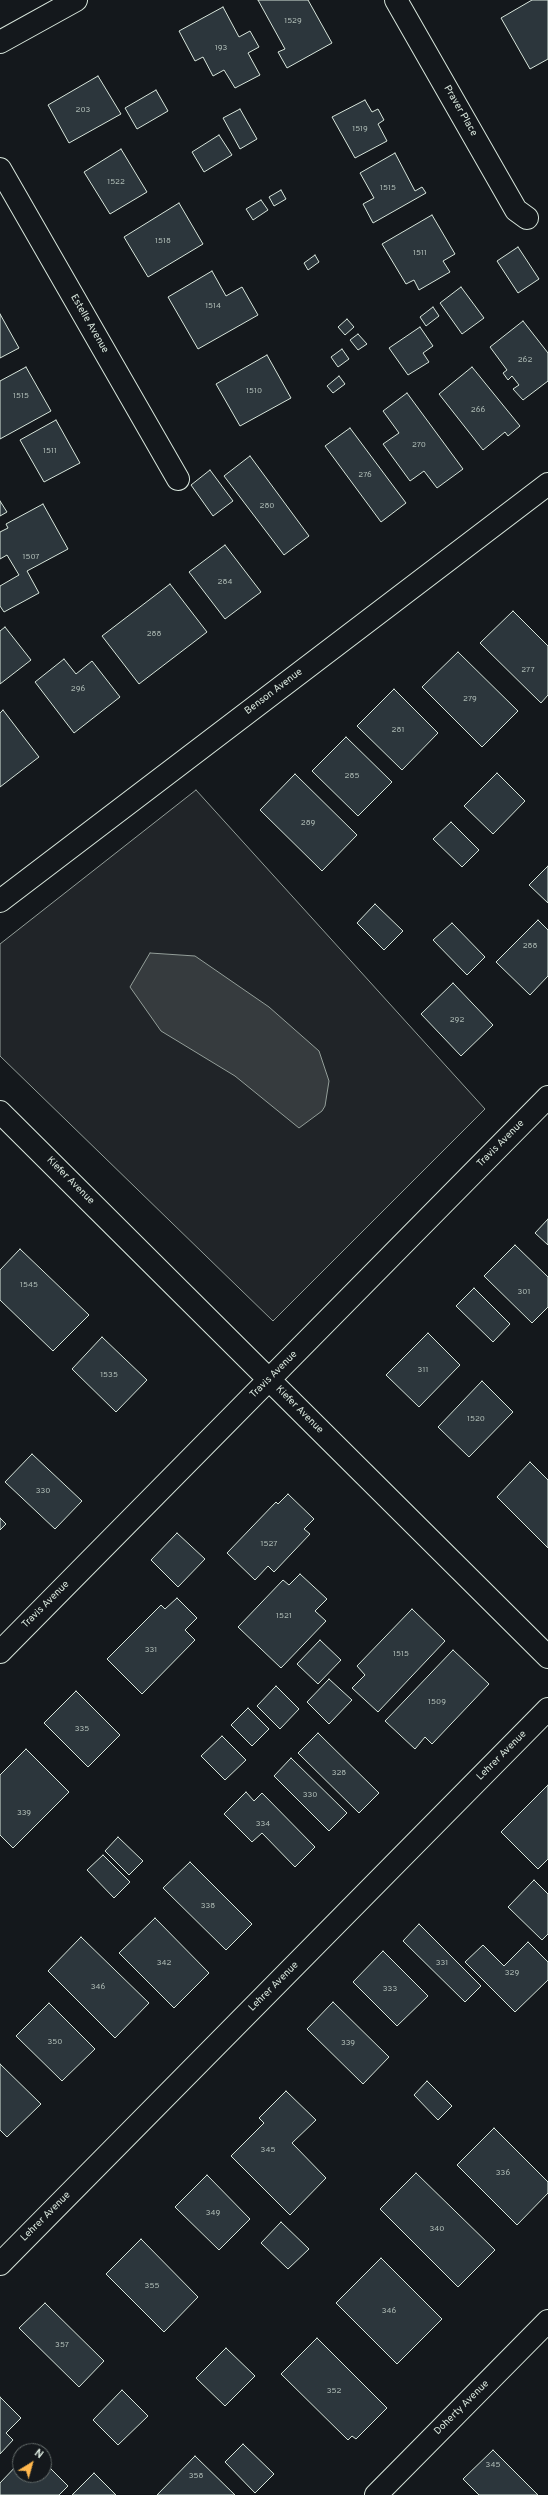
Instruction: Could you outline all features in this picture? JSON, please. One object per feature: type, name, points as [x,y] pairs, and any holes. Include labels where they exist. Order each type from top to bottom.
[{"type":"street","points":[[0,42],[76,0]]},
{"type":"street","name":"Praver Place","points":[[396,0],[516,210],[527,218]]},
{"type":"street","name":"Estelle Avenue","points":[[0,169],[178,479]]},
{"type":"street","name":"Benson Avenue","points":[[0,901],[548,484]]},
{"type":"street","name":"Travis Avenue","points":[[0,1652],[548,1097]]},
{"type":"street","name":"Kiefer Avenue","points":[[0,1112],[548,1657]]},
{"type":"street","name":"Lehrer Avenue","points":[[0,2264],[548,1709]]},
{"type":"street","name":"Doherty Avenue","points":[[376,2495],[548,2320]]},
{"type":"shaded area","points":[[196,790],[485,1109],[273,1321],[0,1056],[0,944]]},
{"type":"shaded area","points":[[150,953],[195,956],[269,1007],[319,1051],[329,1081],[325,1106],[322,1111],[299,1128],[235,1076],[161,1031],[130,987]]},
{"type":"building","points":[[258,0],[308,0],[332,43],[287,68],[278,52],[285,49]]},
{"type":"building","points":[[532,0],[548,0],[548,59],[530,69],[501,18]]},
{"type":"building","points":[[223,7],[239,37],[250,31],[259,47],[248,53],[260,75],[235,88],[224,70],[213,76],[203,57],[195,61],[179,31]]},
{"type":"building","points":[[98,76],[121,114],[69,143],[48,105]]},
{"type":"building","points":[[156,90],[168,111],[137,129],[125,108]]},
{"type":"building","points":[[365,100],[372,112],[378,109],[384,120],[378,124],[387,141],[355,158],[332,117]]},
{"type":"building","points":[[240,109],[257,139],[240,149],[223,118]]},
{"type":"building","points":[[219,135],[232,155],[204,172],[192,152]]},
{"type":"building","points":[[121,149],[147,192],[110,214],[84,172]]},
{"type":"building","points":[[395,153],[415,191],[422,187],[426,193],[373,223],[363,204],[374,198],[360,173]]},
{"type":"building","points":[[281,190],[286,199],[274,206],[269,197]]},
{"type":"building","points":[[261,200],[268,210],[253,220],[246,209]]},
{"type":"building","points":[[179,203],[203,244],[148,277],[124,237]]},
{"type":"building","points":[[432,215],[455,254],[443,261],[450,272],[419,290],[414,280],[406,284],[382,244]]},
{"type":"building","points":[[518,247],[539,279],[518,293],[497,261]]},
{"type":"building","points":[[315,255],[319,262],[308,270],[304,263]]},
{"type":"building","points":[[212,271],[226,296],[242,287],[258,315],[198,349],[168,297]]},
{"type":"building","points":[[461,287],[484,318],[462,334],[440,303]]},
{"type":"building","points":[[433,307],[439,316],[426,326],[420,317]]},
{"type":"building","points":[[0,314],[19,348],[0,358]]},
{"type":"building","points":[[347,319],[354,327],[345,335],[338,327]]},
{"type":"building","points":[[523,321],[548,353],[548,381],[523,400],[513,389],[519,385],[512,376],[508,380],[503,373],[507,370],[490,347]]},
{"type":"building","points":[[420,327],[433,346],[423,353],[429,362],[408,375],[389,348]]},
{"type":"building","points":[[358,334],[367,344],[358,350],[350,340]]},
{"type":"building","points":[[342,349],[349,359],[338,367],[331,357]]},
{"type":"building","points":[[267,355],[291,398],[240,426],[216,384]]},
{"type":"building","points":[[26,367],[51,411],[0,439],[0,381]]},
{"type":"building","points":[[472,367],[520,426],[508,436],[505,432],[483,450],[439,394]]},
{"type":"building","points":[[339,376],[345,384],[333,393],[327,386]]},
{"type":"building","points":[[407,393],[463,469],[437,488],[424,471],[410,481],[383,444],[399,433],[383,411]]},
{"type":"building","points":[[56,420],[80,463],[44,482],[20,440]]},
{"type":"building","points":[[350,428],[406,503],[381,522],[325,446]]},
{"type":"building","points":[[250,456],[309,536],[284,555],[224,476]]},
{"type":"building","points":[[210,470],[233,501],[213,516],[191,485]]},
{"type":"building","points":[[0,501],[7,512],[0,516]]},
{"type":"building","points":[[43,504],[68,549],[27,571],[39,593],[4,612],[0,606],[0,586],[19,575],[7,555],[0,559],[0,532],[8,528],[6,524]]},
{"type":"building","points":[[225,545],[261,592],[225,619],[189,572]]},
{"type":"building","points":[[170,584],[207,632],[139,684],[102,636]]},
{"type":"building","points":[[513,611],[548,646],[548,695],[541,703],[480,643]]},
{"type":"building","points":[[5,627],[31,660],[0,684],[0,631]]},
{"type":"building","points":[[458,652],[518,711],[482,747],[422,687]]},
{"type":"building","points":[[64,659],[76,674],[92,661],[120,697],[74,733],[35,682]]},
{"type":"building","points":[[394,689],[438,733],[402,770],[357,726]]},
{"type":"building","points":[[3,710],[39,757],[0,787],[0,713]]},
{"type":"building","points":[[346,737],[392,782],[358,816],[312,771]]},
{"type":"building","points":[[497,773],[525,801],[493,834],[464,806]]},
{"type":"building","points":[[295,774],[357,835],[322,871],[260,810]]},
{"type":"building","points":[[451,822],[479,850],[462,867],[433,839]]},
{"type":"building","points":[[548,866],[548,903],[529,885]]},
{"type":"building","points":[[375,904],[403,931],[384,950],[357,923]]},
{"type":"building","points":[[538,920],[548,930],[548,976],[530,995],[496,962]]},
{"type":"building","points":[[452,923],[485,957],[467,975],[433,940]]},
{"type":"building","points":[[453,983],[493,1025],[461,1056],[421,1014]]},
{"type":"building","points":[[548,1219],[548,1245],[535,1233]]},
{"type":"building","points":[[515,1245],[548,1277],[548,1307],[532,1323],[484,1276]]},
{"type":"building","points":[[20,1249],[89,1315],[53,1351],[0,1300],[0,1270]]},
{"type":"building","points":[[474,1288],[510,1324],[493,1342],[456,1306]]},
{"type":"building","points":[[428,1333],[460,1365],[419,1407],[386,1375]]},
{"type":"building","points":[[102,1337],[147,1380],[116,1412],[72,1369]]},
{"type":"building","points":[[482,1381],[513,1412],[469,1457],[438,1427]]},
{"type":"building","points":[[32,1454],[82,1501],[55,1529],[5,1482]]},
{"type":"building","points":[[530,1462],[548,1480],[548,1548],[497,1497]]},
{"type":"building","points":[[288,1494],[314,1519],[304,1529],[310,1534],[274,1572],[268,1566],[255,1580],[227,1553],[276,1502],[278,1504]]},
{"type":"building","points":[[0,1518],[6,1524],[0,1530]]},
{"type":"building","points":[[177,1533],[205,1559],[178,1587],[151,1560]]},
{"type":"building","points":[[300,1574],[327,1599],[315,1611],[326,1621],[281,1668],[238,1627],[283,1580],[289,1585]]},
{"type":"building","points":[[177,1598],[197,1618],[185,1630],[195,1640],[142,1694],[107,1659],[161,1605],[165,1609]]},
{"type":"building","points":[[412,1609],[445,1641],[378,1712],[352,1688],[365,1675],[357,1666]]},
{"type":"building","points":[[320,1640],[341,1660],[318,1684],[297,1664]]},
{"type":"building","points":[[453,1650],[489,1684],[432,1744],[425,1737],[415,1749],[385,1721]]},
{"type":"building","points":[[329,1679],[352,1700],[329,1724],[307,1702]]},
{"type":"building","points":[[276,1686],[299,1709],[280,1729],[257,1706]]},
{"type":"building","points":[[76,1691],[120,1735],[88,1767],[44,1723]]},
{"type":"building","points":[[248,1708],[269,1729],[252,1746],[231,1725]]},
{"type":"building","points":[[318,1733],[379,1793],[359,1813],[298,1753]]},
{"type":"building","points":[[222,1736],[246,1760],[225,1780],[201,1756]]},
{"type":"building","points":[[26,1749],[69,1792],[13,1848],[0,1835],[0,1775]]},
{"type":"building","points":[[291,1758],[347,1813],[329,1831],[274,1776]]},
{"type":"building","points":[[548,1785],[548,1859],[538,1869],[501,1832]]},
{"type":"building","points":[[246,1792],[254,1801],[262,1793],[315,1847],[295,1867],[262,1833],[252,1842],[224,1814]]},
{"type":"building","points":[[118,1837],[143,1861],[129,1875],[105,1851]]},
{"type":"building","points":[[103,1855],[130,1882],[114,1898],[87,1870]]},
{"type":"building","points":[[190,1862],[252,1924],[226,1950],[163,1888]]},
{"type":"building","points":[[534,1880],[548,1894],[548,1934],[542,1940],[508,1907]]},
{"type":"building","points":[[155,1918],[209,1973],[174,2008],[119,1953]]},
{"type":"building","points":[[419,1924],[481,1986],[465,2002],[403,1941]]},
{"type":"building","points":[[81,1937],[149,2003],[115,2038],[48,1971]]},
{"type":"building","points":[[528,1942],[548,1962],[548,1980],[515,2012],[465,1962],[483,1945],[504,1966]]},
{"type":"building","points":[[383,1951],[428,1996],[397,2026],[353,1982]]},
{"type":"building","points":[[333,2002],[389,2057],[363,2084],[307,2029]]},
{"type":"building","points":[[49,2003],[95,2049],[62,2081],[16,2036]]},
{"type":"building","points":[[0,2064],[41,2104],[7,2137],[0,2130]]},
{"type":"building","points":[[427,2081],[452,2106],[438,2120],[414,2095]]},
{"type":"building","points":[[286,2091],[316,2120],[292,2143],[326,2178],[290,2215],[231,2156],[264,2123],[259,2118]]},
{"type":"building","points":[[494,2128],[548,2182],[548,2193],[517,2225],[457,2165]]},
{"type":"building","points":[[416,2173],[495,2250],[458,2287],[380,2209]]},
{"type":"building","points":[[207,2175],[250,2219],[219,2250],[175,2207]]},
{"type":"building","points":[[281,2222],[309,2249],[288,2269],[261,2243]]},
{"type":"building","points":[[141,2239],[198,2297],[164,2332],[106,2274]]},
{"type":"building","points":[[381,2258],[442,2319],[397,2364],[336,2303]]},
{"type":"building","points":[[45,2303],[104,2361],[79,2387],[19,2328]]},
{"type":"building","points":[[317,2338],[387,2408],[356,2439],[352,2436],[348,2440],[281,2374]]},
{"type":"building","points":[[226,2348],[255,2376],[225,2406],[196,2378]]},
{"type":"building","points":[[122,2390],[148,2416],[118,2445],[93,2420]]},
{"type":"building","points":[[0,2397],[21,2418],[6,2433],[13,2440],[0,2454]]},
{"type":"building","points":[[243,2444],[274,2474],[255,2493],[225,2462]]},
{"type":"building","points":[[493,2450],[538,2495],[479,2495],[463,2479]]},
{"type":"building","points":[[195,2456],[235,2495],[157,2495]]},
{"type":"building","points":[[12,2470],[12,2483],[52,2483],[52,2470],[68,2486],[59,2495],[0,2495],[0,2483]]},
{"type":"building","points":[[94,2473],[116,2495],[72,2495]]}]
